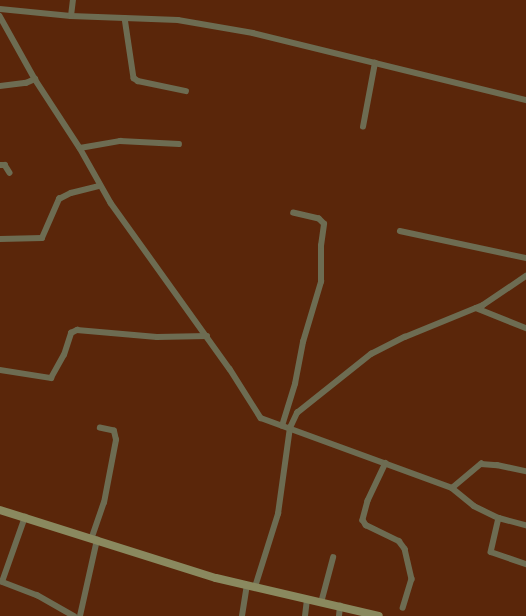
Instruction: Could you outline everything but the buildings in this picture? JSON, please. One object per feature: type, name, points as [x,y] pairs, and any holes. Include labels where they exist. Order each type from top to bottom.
[{"type":"street","points":[[71,16],[73,0]]},
{"type":"street","points":[[0,9],[71,16],[178,20],[253,33],[526,100]]},
{"type":"street","points":[[0,16],[34,80],[80,148],[100,186],[207,336],[261,418],[452,488],[474,506],[498,518],[526,525]]},
{"type":"street","points":[[125,18],[134,78],[138,81],[186,91]]},
{"type":"street","points":[[363,128],[375,63]]},
{"type":"street","points":[[0,86],[26,83],[34,80]]},
{"type":"street","points":[[80,148],[120,141],[179,144]]},
{"type":"street","points":[[0,165],[5,165],[10,172]]},
{"type":"street","points":[[0,239],[42,238],[59,199],[71,193],[100,186]]},
{"type":"street","points":[[282,426],[295,384],[303,342],[321,282],[324,224],[319,219],[294,213]]},
{"type":"street","points":[[400,231],[526,258]]},
{"type":"street","points":[[242,616],[278,514],[290,428],[297,413],[308,402],[371,354],[405,337],[476,308],[503,293],[526,276]]},
{"type":"street","points":[[476,308],[526,328]]},
{"type":"street","points":[[0,370],[51,378],[64,355],[71,333],[77,330],[157,336],[207,336]]},
{"type":"street","points":[[80,616],[94,538],[104,503],[116,440],[114,430],[100,428]]},
{"type":"street","points":[[386,463],[368,501],[363,520],[366,525],[399,541],[405,549],[412,580],[403,608]]},
{"type":"street","points":[[452,488],[481,464],[498,465],[526,471]]},
{"type":"street","points":[[0,510],[251,586],[379,616]]},
{"type":"street","points":[[24,517],[1,582],[37,595],[74,616]]},
{"type":"street","points":[[498,518],[491,552],[526,564]]},
{"type":"street","points":[[320,603],[333,558]]},
{"type":"street","points":[[305,616],[307,600]]},
{"type":"street","points":[[339,616],[340,606]]}]
